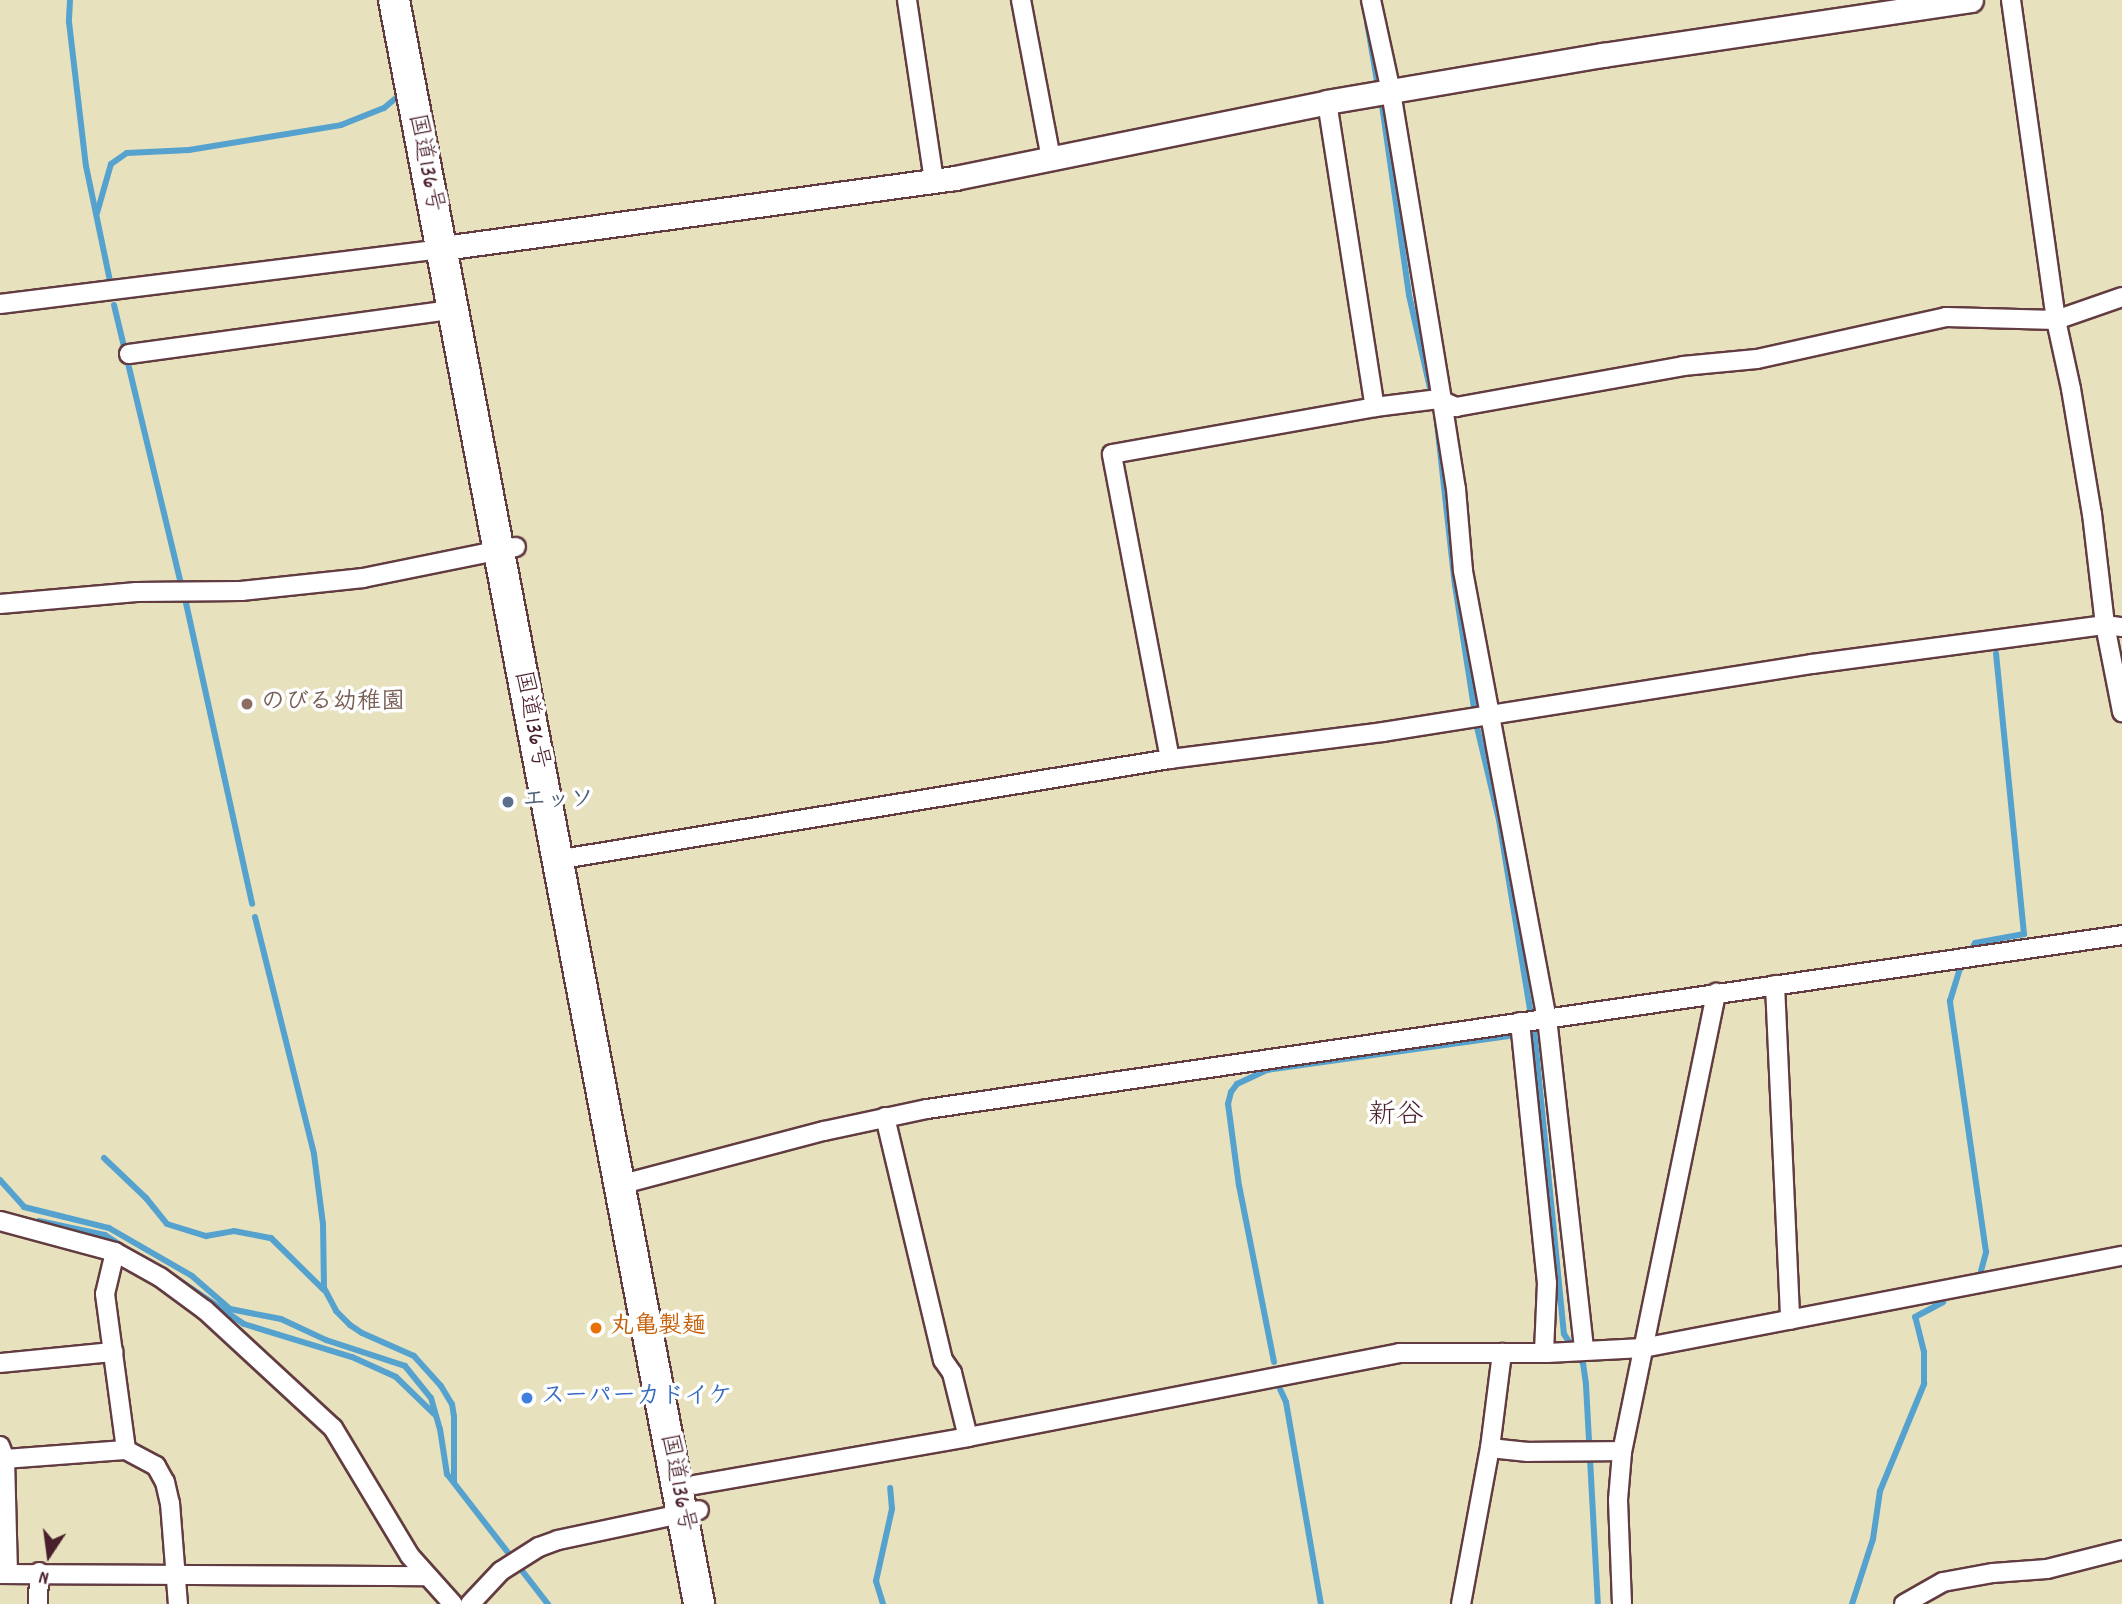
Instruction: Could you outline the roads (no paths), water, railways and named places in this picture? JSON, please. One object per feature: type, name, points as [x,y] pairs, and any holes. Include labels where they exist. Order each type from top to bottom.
[{"type":"highway","name":"国道136号","points":[[394,0],[449,248],[628,1183],[692,1503],[717,1604]]},
{"type":"highway","name":"国道136号","points":[[412,0],[449,248],[451,310],[507,549],[574,858],[628,1183]]},
{"type":"highway","name":"国道136号","points":[[692,1503],[699,1604]]},
{"type":"street","points":[[908,0],[934,181]]},
{"type":"street","points":[[1021,0],[1051,159]]},
{"type":"street","points":[[1371,0],[1383,93],[1442,401],[1456,488],[1463,571],[1547,1018],[1584,1350]]},
{"type":"street","points":[[0,304],[449,248],[934,181],[1327,102],[1603,55],[1971,0]]},
{"type":"street","points":[[2011,0],[2056,320],[2114,626],[2122,712]]},
{"type":"street","points":[[1327,102],[1375,407]]},
{"type":"street","points":[[1170,759],[1112,454],[1375,407],[1438,399],[1456,407],[1683,366],[1757,359],[1946,317],[2056,320],[2122,297]]},
{"type":"street","points":[[129,354],[451,310]]},
{"type":"street","points":[[0,604],[136,592],[254,590],[363,578],[507,549]]},
{"type":"street","points":[[574,858],[1170,759],[1383,732],[1812,664],[2114,626]]},
{"type":"street","points":[[628,1183],[885,1117],[2122,935]]},
{"type":"street","points":[[1774,985],[1790,1320]]},
{"type":"street","points":[[1622,1604],[1618,1500],[1622,1451],[1716,993]]},
{"type":"street","points":[[1520,1022],[1547,1283],[1551,1352]]},
{"type":"street","points":[[885,1117],[943,1360],[952,1373],[968,1437]]},
{"type":"street","points":[[0,1221],[115,1252],[160,1277],[205,1310],[324,1418],[367,1480],[401,1542],[426,1576],[453,1604]]},
{"type":"street","points":[[115,1252],[105,1294],[126,1450]]},
{"type":"street","points":[[470,1604],[501,1571],[539,1547],[558,1540],[692,1503],[968,1437],[1399,1353],[1551,1352],[1643,1348],[2122,1256]]},
{"type":"street","points":[[0,1363],[113,1352]]},
{"type":"street","points":[[1461,1604],[1490,1448],[1502,1353]]},
{"type":"street","points":[[1490,1448],[1528,1452],[1622,1451]]},
{"type":"street","points":[[177,1604],[175,1572],[170,1503],[165,1482],[156,1466],[126,1450],[3,1453],[4,1573],[175,1572],[426,1576]]},
{"type":"street","points":[[1904,1604],[1943,1582],[1993,1573],[2047,1569],[2122,1550]]},
{"type":"street","points":[[38,1604],[39,1572]]},
{"type":"waterway","points":[[70,0],[69,22],[86,166],[110,281]]},
{"type":"waterway","points":[[1367,22],[1378,87]]},
{"type":"waterway","points":[[97,213],[111,164],[127,153],[189,150],[341,125],[384,108],[396,98]]},
{"type":"waterway","points":[[1381,98],[1409,295],[1432,397]]},
{"type":"waterway","points":[[114,305],[181,584]]},
{"type":"waterway","points":[[1436,414],[1455,585],[1477,727],[1499,820],[1535,1039],[1564,1334],[1583,1363],[1586,1385],[1598,1604]]},
{"type":"waterway","points":[[186,603],[252,904]]},
{"type":"waterway","points":[[1981,1271],[1986,1252],[1950,1001],[1959,971],[1975,943],[2024,934],[1996,653]]},
{"type":"waterway","points":[[255,917],[314,1154],[323,1224],[324,1288],[336,1311],[350,1325],[414,1356],[441,1386],[452,1404],[454,1417],[454,1482]]},
{"type":"waterway","points":[[1274,1362],[1239,1186],[1228,1104],[1231,1092],[1237,1084],[1267,1070],[1509,1036]]},
{"type":"waterway","points":[[104,1158],[146,1198],[167,1224],[206,1236],[234,1231],[271,1238],[324,1290]]},
{"type":"waterway","points":[[0,1180],[24,1207],[109,1228],[192,1276],[230,1309],[281,1319],[326,1340],[405,1366],[431,1398],[440,1429],[447,1474],[548,1604]]},
{"type":"waterway","points":[[39,1221],[105,1235],[133,1253]]},
{"type":"waterway","points":[[161,1268],[244,1324],[352,1357],[396,1377],[434,1414]]},
{"type":"waterway","points":[[1852,1604],[1873,1539],[1880,1491],[1924,1384],[1924,1352],[1915,1317],[1943,1302]]},
{"type":"waterway","points":[[1280,1389],[1286,1402],[1321,1604]]},
{"type":"waterway","points":[[883,1604],[876,1581],[892,1509],[890,1488]]},
{"type":"waterway","points":[[2029,1577],[2053,1576]]},
{"type":"place","name":"のびる幼稚園","points":[[247,704]]},
{"type":"place","name":"エッソ","points":[[508,802]]},
{"type":"place","name":"丸亀製麺","points":[[596,1328]]},
{"type":"place","name":"スーパーカドイケ","points":[[527,1398]]},
{"type":"district","name":"新谷","points":[[1396,1117]]}]
